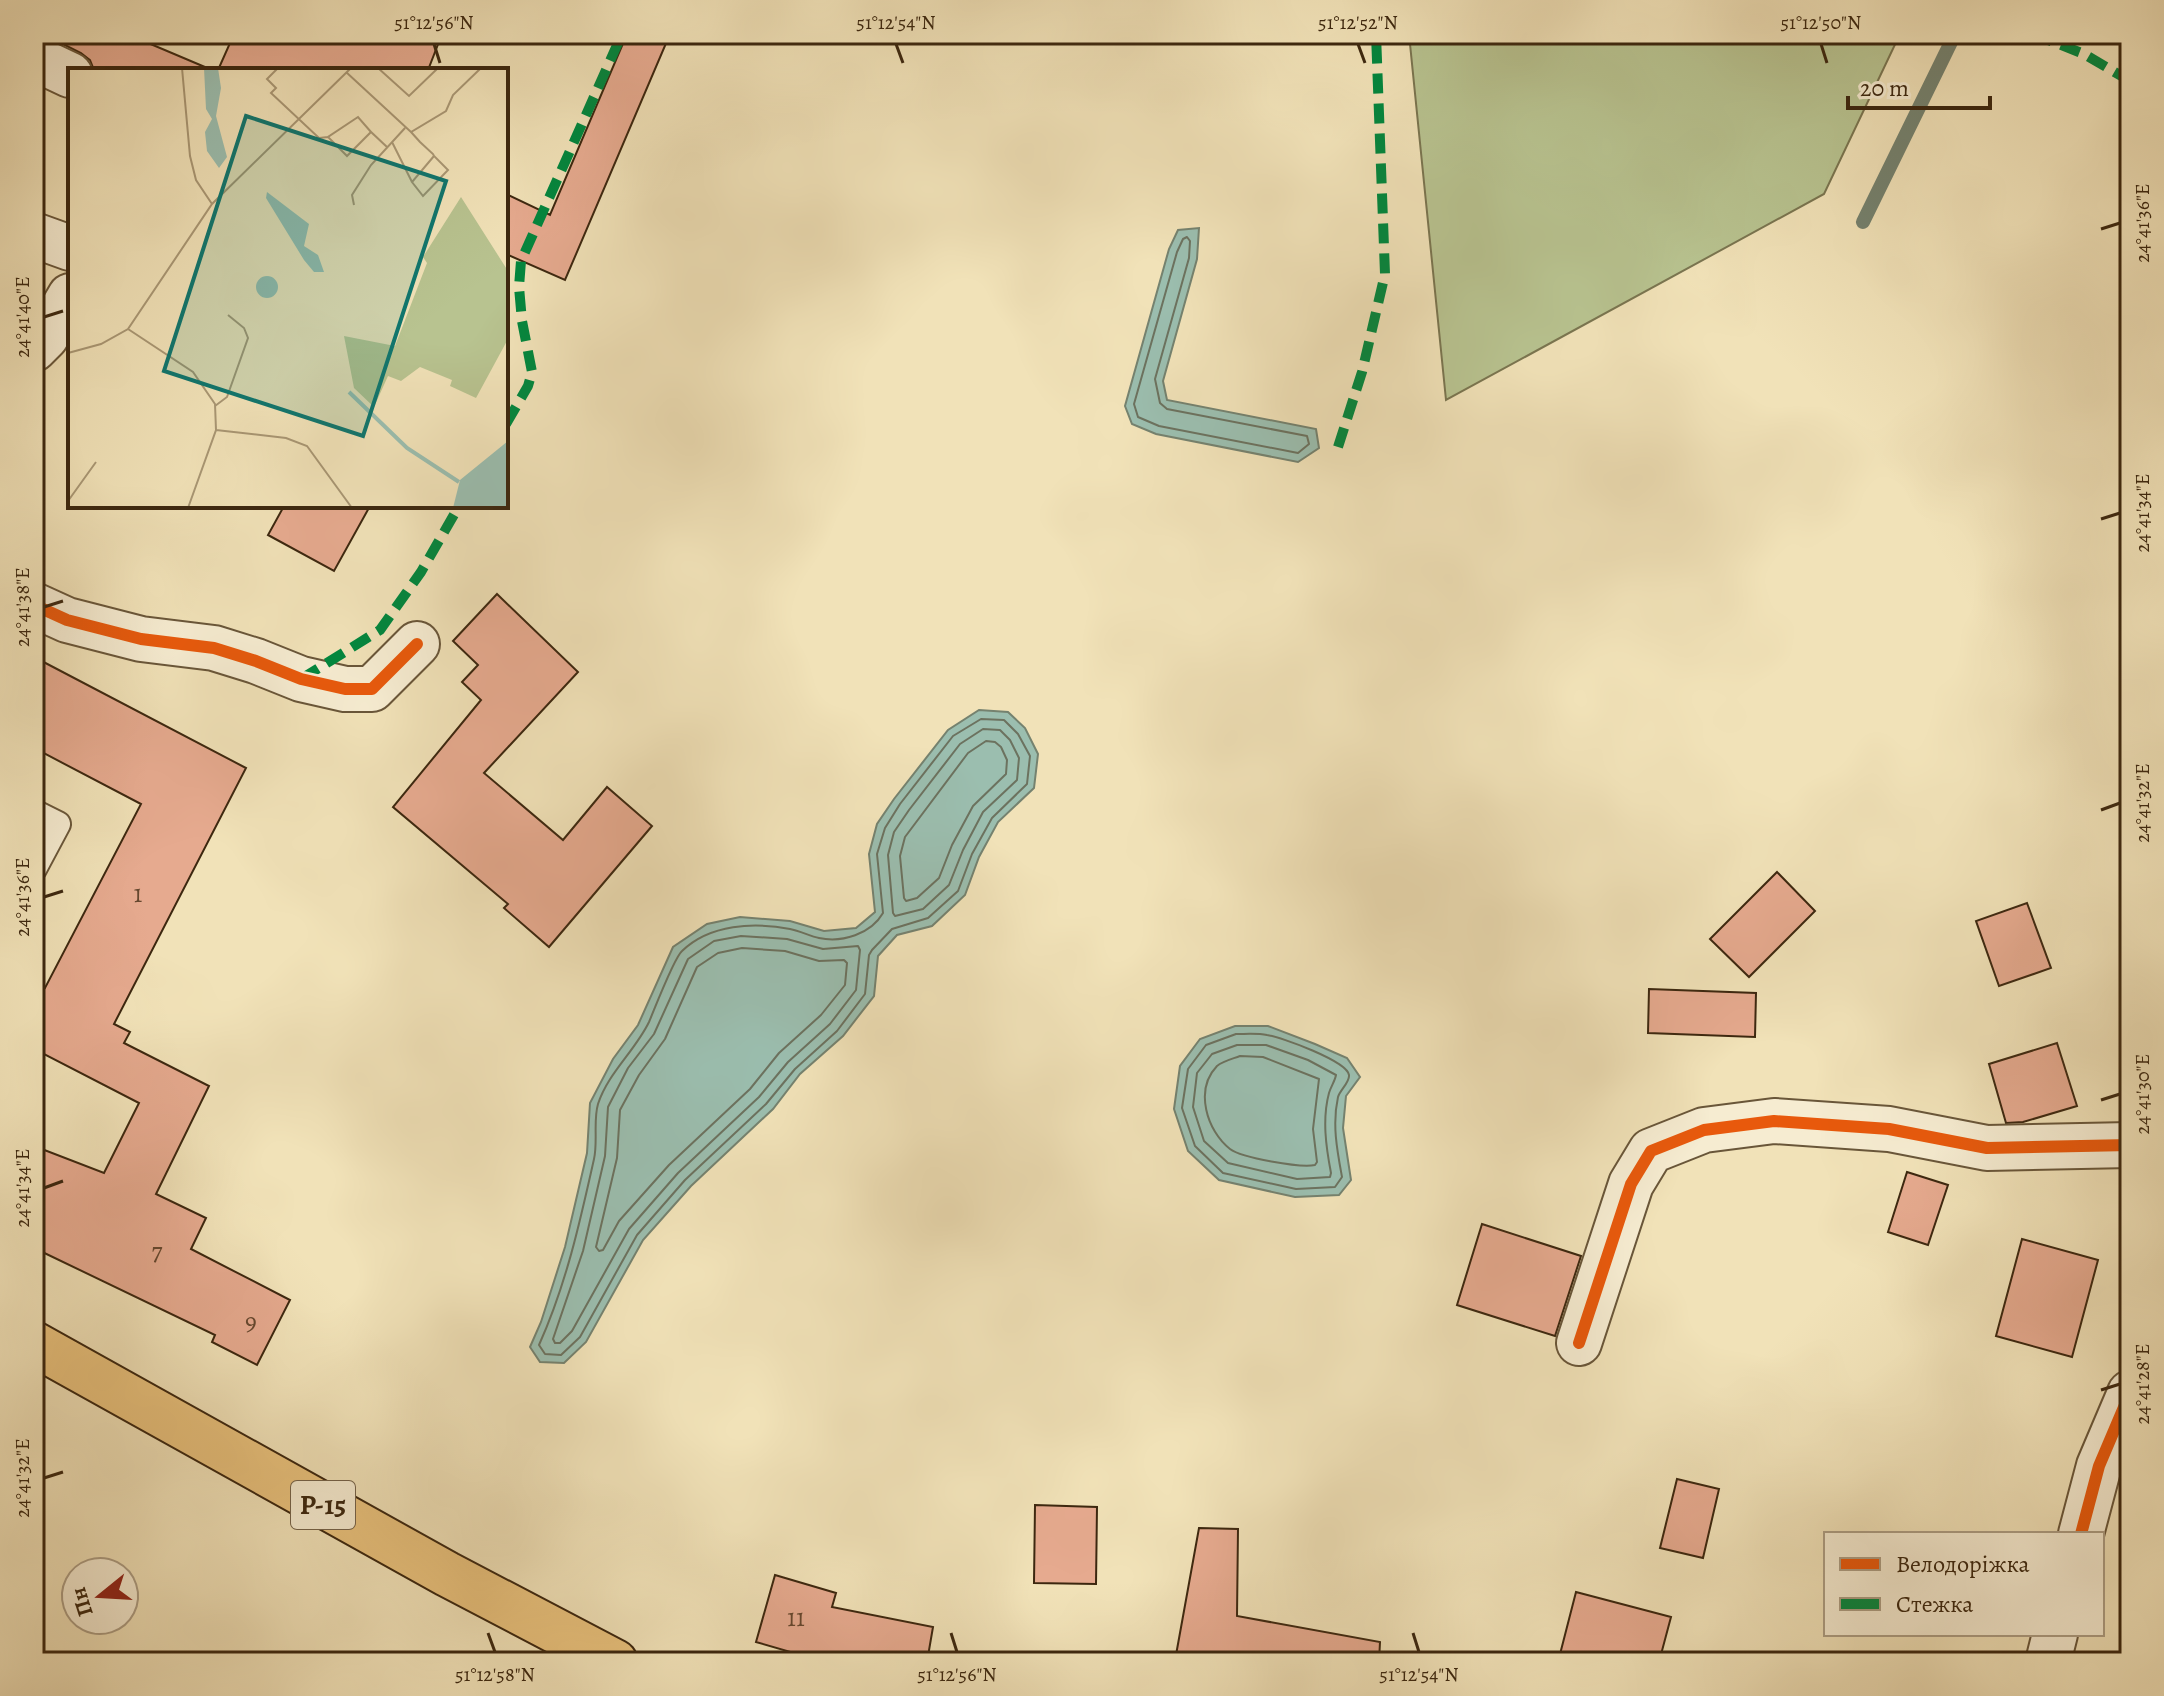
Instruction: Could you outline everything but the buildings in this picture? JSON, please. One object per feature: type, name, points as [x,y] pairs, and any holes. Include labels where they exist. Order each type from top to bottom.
[{"type":"main road","name":"Р-15","points":[[34,1344],[447,1574],[615,1662]]},
{"type":"street","points":[[34,58],[68,74]]},
{"type":"street","points":[[34,235],[68,247]]},
{"type":"street","points":[[34,349],[46,337],[68,299]]},
{"type":"street","points":[[34,605],[67,620],[141,639],[214,648],[301,679],[345,689],[372,689],[417,644]]},
{"type":"street","points":[[1579,1343],[1631,1184],[1651,1151],[1704,1130],[1774,1121],[1889,1129],[1987,1148],[2130,1145]]},
{"type":"street","points":[[2082,1532],[2099,1466],[2130,1393]]},
{"type":"street","points":[[2048,1662],[2054,1636]]},
{"type":"lane","points":[[34,812],[58,824],[34,869]]},
{"type":"green space","points":[[1409,34],[1900,34],[1824,194],[1446,400]]},
{"type":"water","points":[[1199,228],[1197,259],[1163,381],[1167,400],[1316,429],[1319,448],[1298,462],[1156,434],[1132,424],[1125,406],[1169,249],[1178,230]]},
{"type":"water","points":[[979,710],[1008,712],[1025,728],[1038,754],[1034,788],[998,822],[979,857],[965,895],[932,926],[897,935],[878,956],[874,996],[843,1036],[800,1074],[773,1109],[691,1186],[643,1240],[586,1342],[564,1363],[540,1362],[530,1347],[565,1247],[587,1153],[590,1103],[613,1059],[638,1025],[673,947],[707,924],[740,917],[790,921],[824,931],[856,928],[875,912],[869,854],[877,824],[948,730]]},
{"type":"water","points":[[1235,1026],[1268,1026],[1315,1044],[1347,1058],[1360,1077],[1346,1096],[1343,1128],[1351,1180],[1339,1195],[1295,1197],[1219,1180],[1188,1151],[1174,1109],[1180,1066],[1200,1039]]},
{"type":"waterway","points":[[1863,222],[1955,34]]},
{"type":"marked path","points":[[508,421],[528,386],[532,372],[522,321],[519,287],[521,261],[622,34]]},
{"type":"marked path","points":[[1338,447],[1362,372],[1385,274],[1376,34]]},
{"type":"marked path","points":[[2033,34],[2084,54],[2130,81]]},
{"type":"marked path","points":[[301,679],[380,630],[421,572],[458,508]]},
{"type":"cycle path","points":[[34,605],[67,620],[141,639],[214,648],[301,679],[345,689],[372,689],[417,644]]},
{"type":"cycle path","points":[[1579,1343],[1631,1184],[1651,1151],[1704,1130],[1774,1121],[1889,1129],[1987,1148],[2130,1145]]},
{"type":"cycle path","points":[[2082,1532],[2099,1466],[2130,1393]]}]
